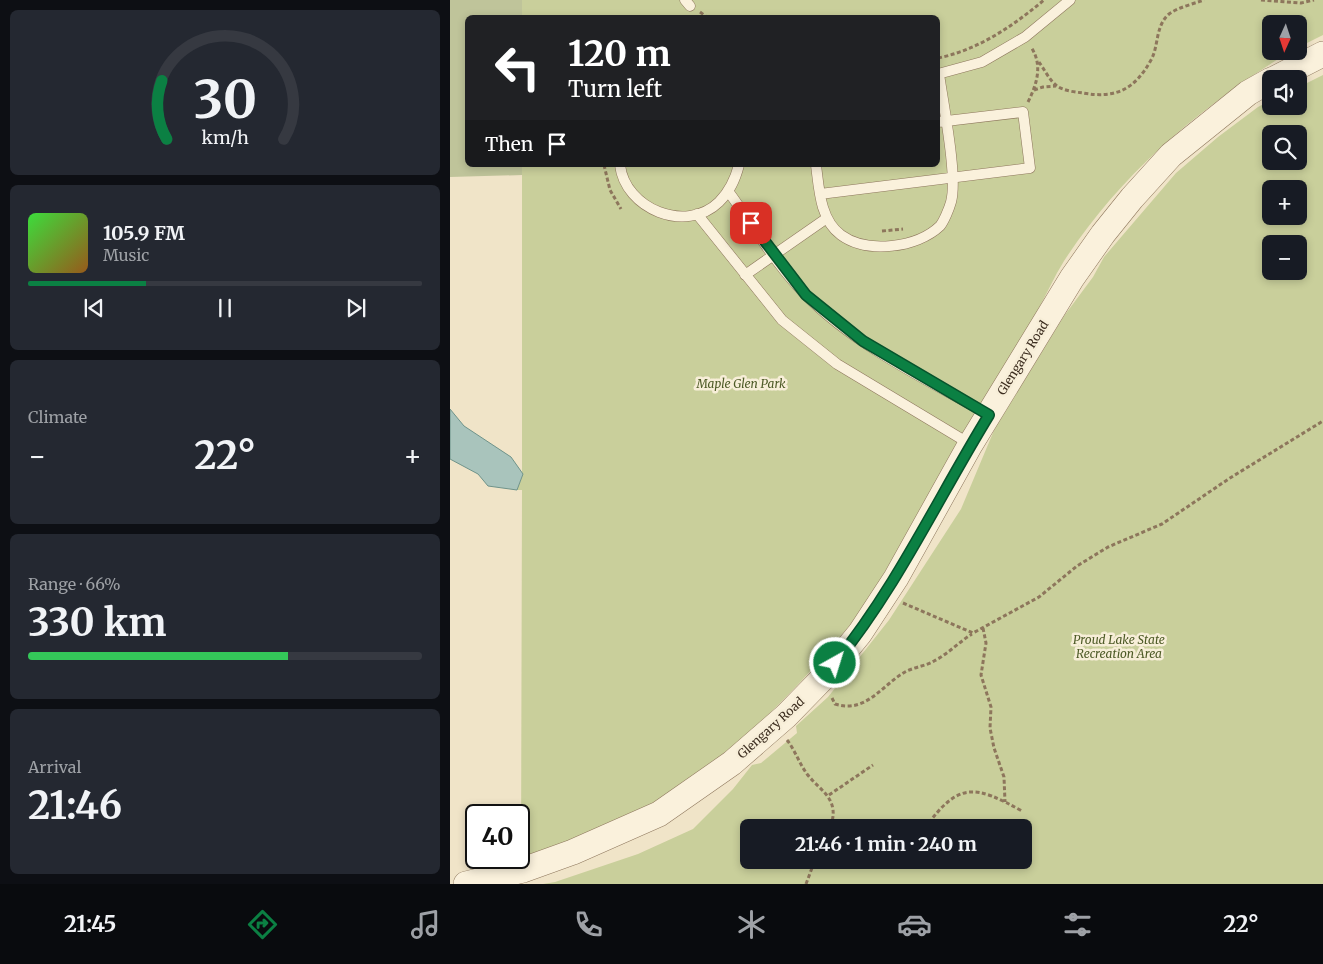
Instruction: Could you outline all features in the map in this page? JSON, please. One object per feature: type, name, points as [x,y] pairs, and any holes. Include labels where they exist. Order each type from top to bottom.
[{"type":"street","name":"Glengary Road","points":[[1292,70],[1323,54]]},
{"type":"street","name":"Glengary Road","points":[[466,884],[523,870],[574,852],[660,814],[732,763],[776,726],[817,684],[860,633],[884,595],[970,444],[1072,278],[1132,198],[1171,155],[1248,93],[1262,86]]},
{"type":"lane","points":[[940,73],[982,62],[1025,37],[1070,0]]},
{"type":"lane","points":[[816,167],[820,194],[827,218],[841,235],[868,246],[896,246],[920,239],[941,225],[951,201],[952,177],[941,122],[940,106]]},
{"type":"lane","points":[[820,194],[1030,168],[1023,112],[941,122]]},
{"type":"lane","points":[[620,167],[621,174],[632,195],[651,210],[674,217],[697,214],[718,203],[733,185],[738,167]]},
{"type":"lane","points":[[728,191],[774,255],[806,295],[863,341],[989,415]]},
{"type":"lane","points":[[697,214],[782,320],[836,364],[970,444]]},
{"type":"lane","points":[[745,275],[827,218]]},
{"type":"path","points":[[940,58],[954,54],[1016,23],[1044,0]]},
{"type":"path","points":[[1034,90],[1056,86],[1070,91],[1101,96],[1122,91],[1138,80],[1153,58],[1158,30],[1168,15],[1185,6],[1204,0]]},
{"type":"path","points":[[1261,0],[1301,4],[1314,0]]},
{"type":"path","points":[[1016,23],[1038,62],[1056,86]]},
{"type":"path","points":[[1023,112],[1034,90],[1038,62]]},
{"type":"path","points":[[604,167],[610,190],[621,209]]},
{"type":"path","points":[[879,232],[907,228]]},
{"type":"path","points":[[817,684],[835,704],[851,707],[865,702],[905,672],[933,662],[972,633],[1040,597],[1077,566],[1108,547],[1162,524],[1230,478],[1323,421]]},
{"type":"path","points":[[884,595],[972,633]]},
{"type":"path","points":[[983,628],[986,643],[981,675],[990,707],[990,728],[994,748],[1004,776],[1005,802]]},
{"type":"path","points":[[776,726],[794,748],[808,774],[829,795],[833,808],[832,819]]},
{"type":"path","points":[[829,795],[873,765]]},
{"type":"path","points":[[932,819],[950,798],[968,791],[990,794],[1022,811]]},
{"type":"path","points":[[806,884],[812,869]]},
{"type":"green space","points":[[450,0],[522,0],[522,15],[465,15],[465,167],[522,167],[522,175],[450,177]]},
{"type":"green space","name":"Maple Glen Park","points":[[522,0],[1323,0],[1323,35],[1308,42],[1308,15],[1262,15],[1262,60],[1277,60],[1226,94],[1195,118],[1166,143],[1111,198],[1060,267],[1037,312],[863,609],[793,690],[743,738],[716,760],[656,801],[607,826],[530,857],[530,804],[521,804],[522,490],[517,490],[522,477],[522,167],[940,167],[940,15],[522,15]]},
{"type":"green space","name":"Proud Lake State Recreation Area","points":[[1323,75],[1323,884],[543,884],[555,882],[638,854],[693,829],[733,789],[752,765],[761,763],[797,733],[796,726],[828,697],[889,620],[961,509],[995,428],[1064,316],[1093,277],[1104,257],[1176,173],[1218,137],[1262,105],[1262,115],[1307,115],[1307,83]]},
{"type":"water","points":[[450,409],[464,426],[511,457],[523,474],[517,490],[488,486],[478,474],[450,459]]},
{"type":"route","points":[[751,223],[806,295],[863,341],[919,376],[989,415],[970,444],[896,578],[860,633],[835,663]]}]
